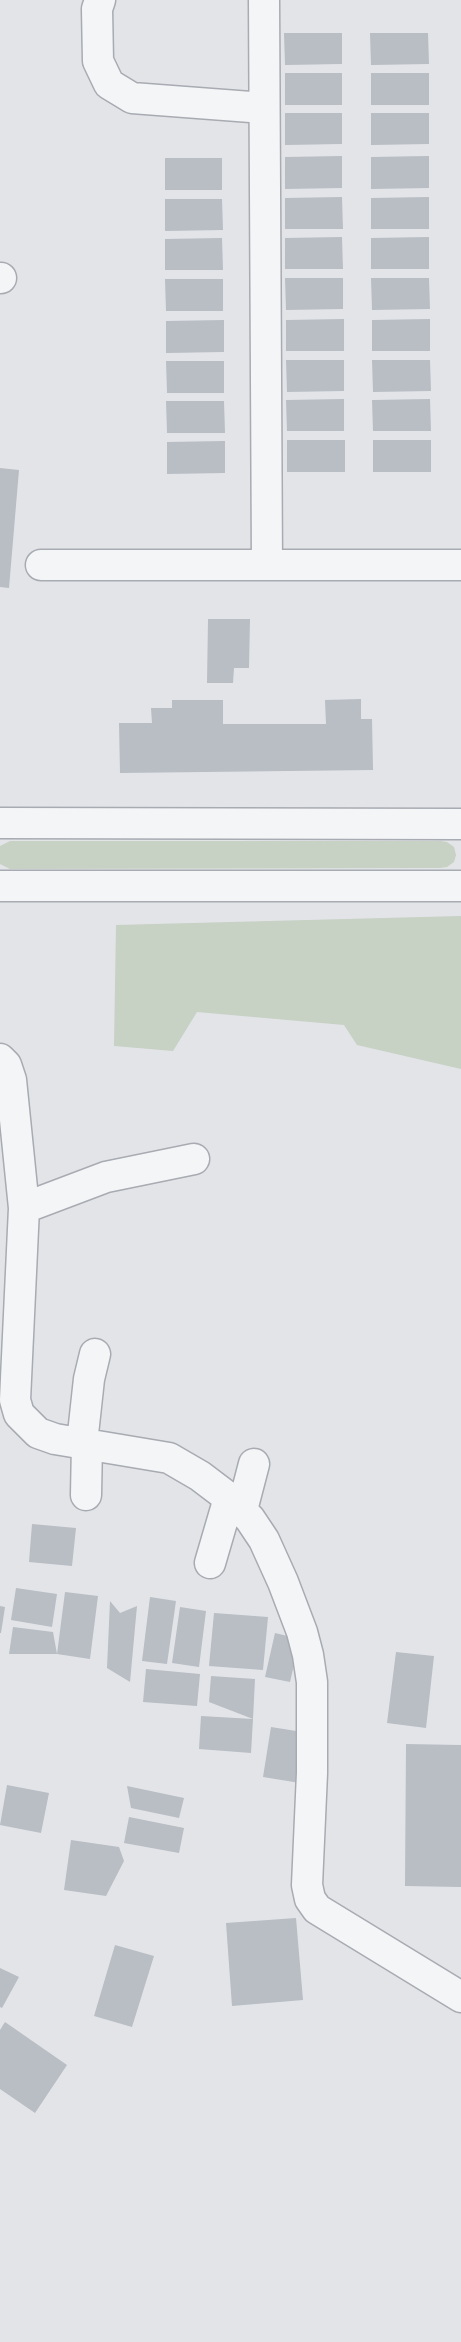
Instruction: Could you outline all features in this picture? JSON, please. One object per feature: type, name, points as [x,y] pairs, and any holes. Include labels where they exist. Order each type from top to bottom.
[{"type":"street","points":[[100,0],[98,61],[109,84],[132,98],[264,108]]},
{"type":"street","points":[[264,0],[267,565]]},
{"type":"street","points":[[41,565],[461,565]]},
{"type":"street","points":[[0,823],[461,824]]},
{"type":"street","points":[[0,886],[461,886]]},
{"type":"street","points":[[0,1059],[6,1065],[11,1080],[24,1208],[15,1400],[10,1424],[55,1439],[169,1458],[200,1476],[235,1504],[264,1540],[299,1622],[308,1655],[312,1693],[312,1773],[307,1884],[310,1899],[325,1914],[461,1997]]},
{"type":"street","points":[[24,1208],[106,1177],[194,1159]]},
{"type":"street","points":[[86,1495],[85,1410],[95,1354]]},
{"type":"street","points":[[210,1563],[254,1464]]},
{"type":"shaded area","points":[[10,841],[441,841],[454,847],[456,855],[454,862],[447,867],[440,868],[10,869],[0,864],[0,846]]},
{"type":"shaded area","points":[[461,916],[461,1069],[357,1045],[344,1025],[197,1012],[173,1051],[114,1046],[116,925]]},
{"type":"building","points":[[284,33],[342,33],[342,64],[285,65]]},
{"type":"building","points":[[370,33],[428,33],[429,64],[371,65]]},
{"type":"building","points":[[285,73],[342,73],[342,105],[285,105]]},
{"type":"building","points":[[371,73],[429,73],[429,105],[371,105]]},
{"type":"building","points":[[285,113],[342,113],[342,144],[285,145]]},
{"type":"building","points":[[371,113],[429,113],[429,144],[371,145]]},
{"type":"building","points":[[342,156],[342,188],[285,189],[285,157]]},
{"type":"building","points":[[429,156],[429,188],[371,189],[371,157]]},
{"type":"building","points":[[165,158],[222,158],[222,190],[165,190]]},
{"type":"building","points":[[342,197],[343,229],[285,229],[285,198]]},
{"type":"building","points":[[429,197],[429,229],[371,229],[371,198]]},
{"type":"building","points":[[165,199],[222,199],[223,230],[165,231]]},
{"type":"building","points":[[342,237],[343,269],[285,269],[285,238]]},
{"type":"building","points":[[429,237],[429,269],[371,269],[371,238]]},
{"type":"building","points":[[222,238],[223,270],[165,270],[165,239]]},
{"type":"building","points":[[285,278],[343,278],[343,309],[286,310]]},
{"type":"building","points":[[371,278],[429,278],[430,309],[372,310]]},
{"type":"building","points":[[165,279],[223,279],[223,311],[166,311]]},
{"type":"building","points":[[344,319],[344,351],[286,351],[286,320]]},
{"type":"building","points":[[430,319],[430,351],[372,351],[372,320]]},
{"type":"building","points":[[224,320],[224,352],[166,353],[166,321]]},
{"type":"building","points":[[286,360],[344,360],[344,391],[287,392]]},
{"type":"building","points":[[372,360],[430,360],[431,391],[373,392]]},
{"type":"building","points":[[166,361],[224,361],[224,393],[167,393]]},
{"type":"building","points":[[344,399],[344,431],[287,431],[286,400]]},
{"type":"building","points":[[430,399],[431,431],[373,431],[372,400]]},
{"type":"building","points":[[166,401],[224,401],[225,433],[167,433]]},
{"type":"building","points":[[287,440],[345,440],[345,472],[287,472]]},
{"type":"building","points":[[373,440],[431,440],[431,472],[373,472]]},
{"type":"building","points":[[225,441],[225,473],[167,474],[167,442]]},
{"type":"building","points":[[0,468],[19,470],[9,588],[0,587]]},
{"type":"building","points":[[208,619],[250,619],[249,668],[234,668],[233,683],[207,683]]},
{"type":"building","points":[[361,699],[361,719],[372,719],[373,770],[120,773],[119,723],[152,723],[151,708],[172,708],[172,700],[223,700],[223,724],[326,724],[325,700]]},
{"type":"building","points":[[32,1524],[76,1528],[72,1566],[29,1562]]},
{"type":"building","points":[[16,1588],[57,1594],[52,1627],[11,1620]]},
{"type":"building","points":[[65,1592],[98,1596],[90,1659],[57,1654]]},
{"type":"building","points":[[150,1597],[176,1601],[167,1664],[142,1661]]},
{"type":"building","points":[[110,1601],[120,1613],[137,1606],[130,1682],[107,1668]]},
{"type":"building","points":[[0,1606],[5,1607],[1,1633],[0,1633]]},
{"type":"building","points":[[180,1607],[206,1611],[199,1667],[172,1663]]},
{"type":"building","points":[[214,1613],[268,1617],[263,1670],[209,1666]]},
{"type":"building","points":[[13,1627],[53,1632],[57,1654],[9,1654]]},
{"type":"building","points":[[275,1633],[300,1639],[290,1682],[265,1677]]},
{"type":"building","points":[[396,1652],[434,1656],[426,1728],[387,1723]]},
{"type":"building","points":[[146,1669],[200,1674],[197,1706],[143,1702]]},
{"type":"building","points":[[211,1676],[255,1679],[253,1719],[209,1702]]},
{"type":"building","points":[[201,1716],[253,1719],[251,1753],[199,1749]]},
{"type":"building","points":[[271,1727],[309,1733],[300,1783],[263,1777]]},
{"type":"building","points":[[406,1744],[461,1745],[461,1887],[405,1886]]},
{"type":"building","points":[[7,1785],[49,1793],[41,1833],[0,1825]]},
{"type":"building","points":[[127,1786],[184,1798],[179,1818],[131,1808]]},
{"type":"building","points":[[129,1817],[184,1828],[179,1853],[124,1843]]},
{"type":"building","points":[[71,1840],[119,1847],[124,1861],[106,1896],[64,1890]]},
{"type":"building","points":[[296,1918],[303,2000],[232,2006],[226,1923]]},
{"type":"building","points":[[115,1945],[154,1956],[132,2027],[94,2016]]},
{"type":"building","points":[[0,1968],[19,1977],[2,2008],[0,2007]]},
{"type":"building","points":[[5,2022],[67,2065],[35,2113],[0,2089],[0,2030]]}]
